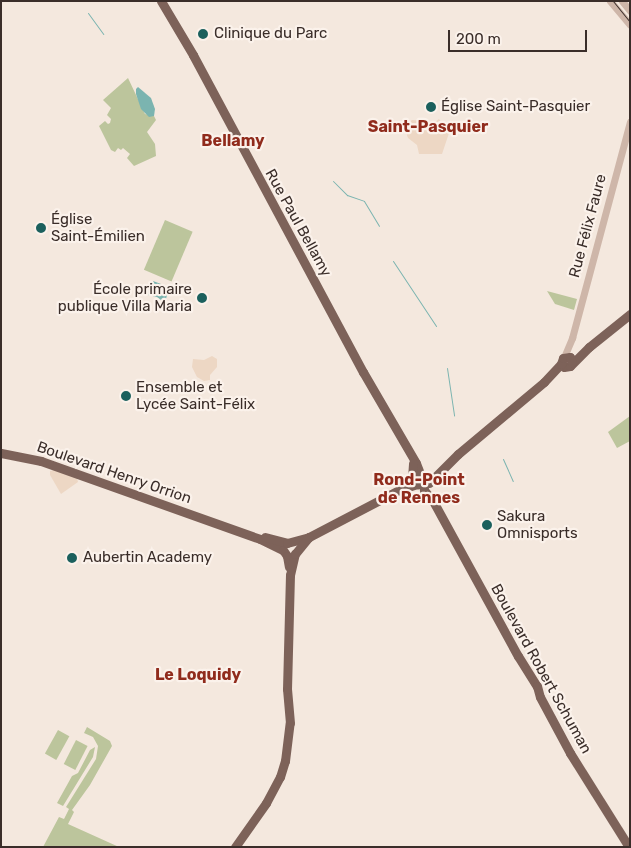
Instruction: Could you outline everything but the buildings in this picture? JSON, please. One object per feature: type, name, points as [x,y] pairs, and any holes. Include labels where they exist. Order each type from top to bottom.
[{"type":"main road","name":"Rue Paul Bellamy","points":[[161,1],[412,458],[421,479]]},
{"type":"main road","points":[[234,847],[269,796],[282,772],[287,750],[290,723],[290,550],[309,537],[447,464],[567,361],[589,347],[630,314]]},
{"type":"main road","name":"Boulevard Henry Orrion","points":[[1,453],[41,461],[217,522],[290,550]]},
{"type":"main road","name":"Boulevard Robert Schuman","points":[[421,479],[518,656],[538,686],[540,697],[579,769],[630,847]]},
{"type":"street","points":[[610,1],[630,25]]},
{"type":"street","points":[[622,1],[630,11]]},
{"type":"street","name":"Rue Félix Faure","points":[[567,361],[630,122]]},
{"type":"green space","points":[[128,78],[145,114],[154,116],[156,120],[147,132],[155,144],[156,156],[134,166],[127,158],[130,154],[123,148],[121,150],[118,148],[115,152],[111,150],[99,126],[105,121],[108,124],[110,123],[111,119],[107,115],[111,108],[103,100]]},
{"type":"green space","points":[[165,220],[193,232],[172,281],[144,270]]},
{"type":"green space","points":[[547,291],[577,299],[574,310],[555,304]]},
{"type":"green space","points":[[630,416],[630,441],[617,448],[608,432]]},
{"type":"green space","points":[[87,727],[110,741],[112,746],[90,785],[72,810],[74,812],[68,824],[119,847],[43,847],[59,817],[64,819],[69,809],[66,807],[96,759],[98,746],[93,737],[84,733]]},
{"type":"green space","points":[[58,730],[69,736],[56,760],[45,754]]},
{"type":"green space","points":[[76,740],[88,746],[75,770],[64,764]]},
{"type":"green space","points":[[95,747],[93,757],[63,806],[57,803],[72,776],[78,773],[90,750]]},
{"type":"shaded area","points":[[439,119],[449,133],[442,154],[419,154],[417,145],[408,138],[404,127],[412,120],[435,122]]},
{"type":"shaded area","points":[[212,356],[217,359],[217,367],[210,375],[210,380],[204,381],[197,377],[192,367],[193,359],[204,360]]},
{"type":"shaded area","points":[[54,470],[77,478],[78,482],[61,494],[50,475],[50,471]]},
{"type":"water","points":[[138,87],[151,98],[155,109],[154,116],[149,117],[141,109],[136,94]]},
{"type":"water","points":[[153,281],[169,287],[165,303],[157,297],[148,295],[148,287]]},
{"type":"waterway","points":[[88,13],[103,34]]},
{"type":"waterway","points":[[333,181],[347,195],[364,201],[379,226]]},
{"type":"waterway","points":[[393,261],[436,326]]},
{"type":"waterway","points":[[447,368],[454,415]]},
{"type":"waterway","points":[[503,459],[513,481]]},
{"type":"tram line","points":[[613,1],[630,22]]},
{"type":"place","name":"Clinique du Parc","points":[[203,34]]},
{"type":"place","name":"Église Saint-Pasquier","points":[[431,107]]},
{"type":"place","name":"Église Saint-Émilien","points":[[41,228]]},
{"type":"place","name":"École primaire publique Villa Maria","points":[[202,298]]},
{"type":"place","name":"Ensemble et Lycée Saint-Félix","points":[[126,396]]},
{"type":"place","name":"Sakura Omnisports","points":[[487,525]]},
{"type":"place","name":"Aubertin Academy","points":[[72,558]]},
{"type":"district","name":"Saint-Pasquier","points":[[428,127]]},
{"type":"district","name":"Bellamy","points":[[233,141]]},
{"type":"district","name":"Rond-Point de Rennes","points":[[419,489]]},
{"type":"district","name":"Le Loquidy","points":[[198,675]]}]
